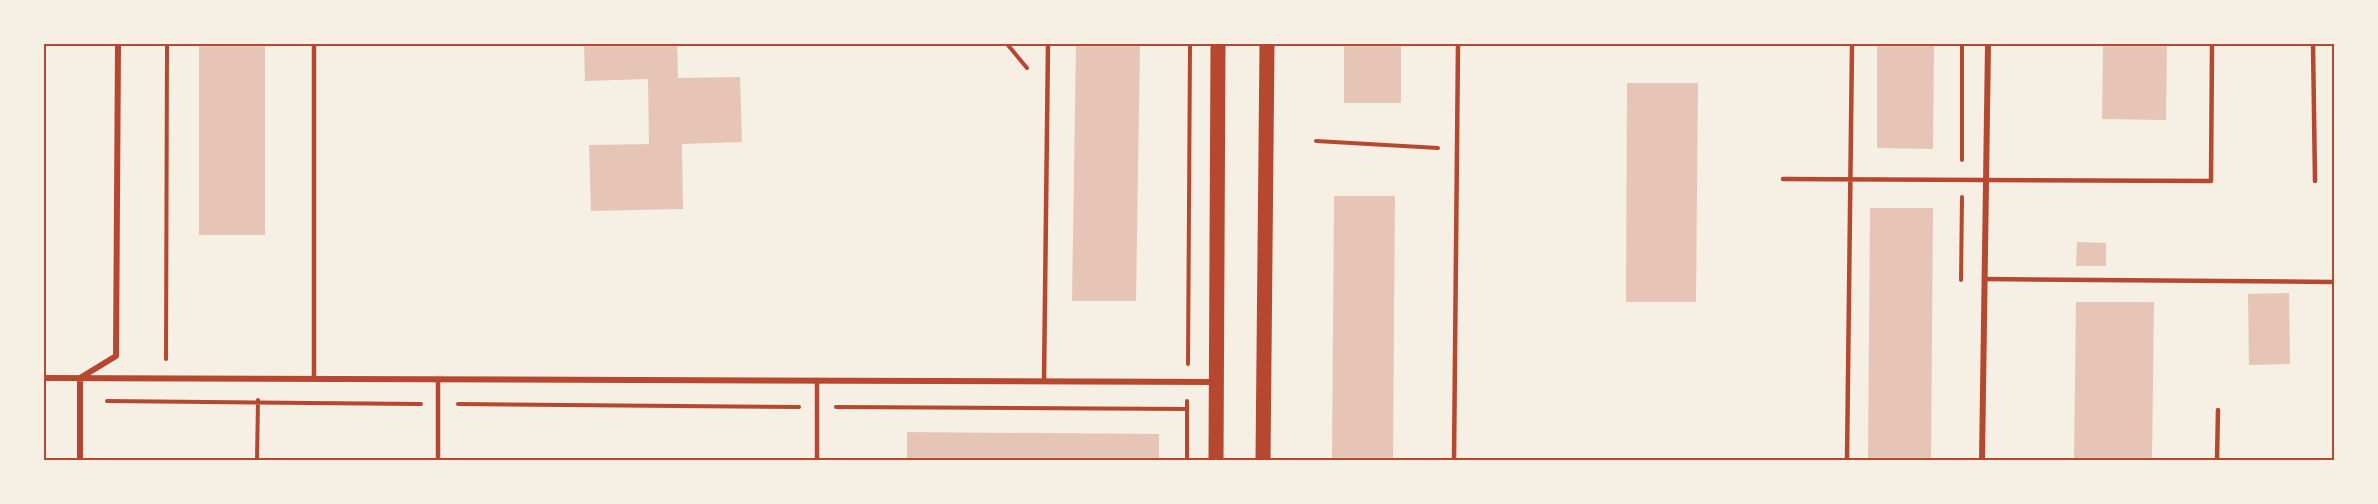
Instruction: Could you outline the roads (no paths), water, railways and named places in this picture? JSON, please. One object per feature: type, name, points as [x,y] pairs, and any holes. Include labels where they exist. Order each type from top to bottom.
[{"type":"main road","points":[[1216,460],[1218,44]]},
{"type":"main road","points":[[1263,460],[1266,44]]},
{"type":"street","points":[[80,378],[116,356],[118,44]]},
{"type":"street","points":[[1982,460],[1988,44]]},
{"type":"street","points":[[44,378],[1216,382]]},
{"type":"street","points":[[80,378],[80,460]]},
{"type":"lane","points":[[314,44],[314,379]]},
{"type":"lane","points":[[1044,381],[1048,44]]},
{"type":"lane","points":[[1455,460],[1458,44]]},
{"type":"lane","points":[[1847,460],[1852,44]]},
{"type":"lane","points":[[1783,179],[2211,181],[2212,44]]},
{"type":"lane","points":[[2313,44],[2315,182]]},
{"type":"lane","points":[[1984,279],[2334,282]]},
{"type":"lane","points":[[438,379],[438,460]]},
{"type":"lane","points":[[817,460],[818,380]]},
{"type":"lane","points":[[2217,460],[2218,410]]}]
